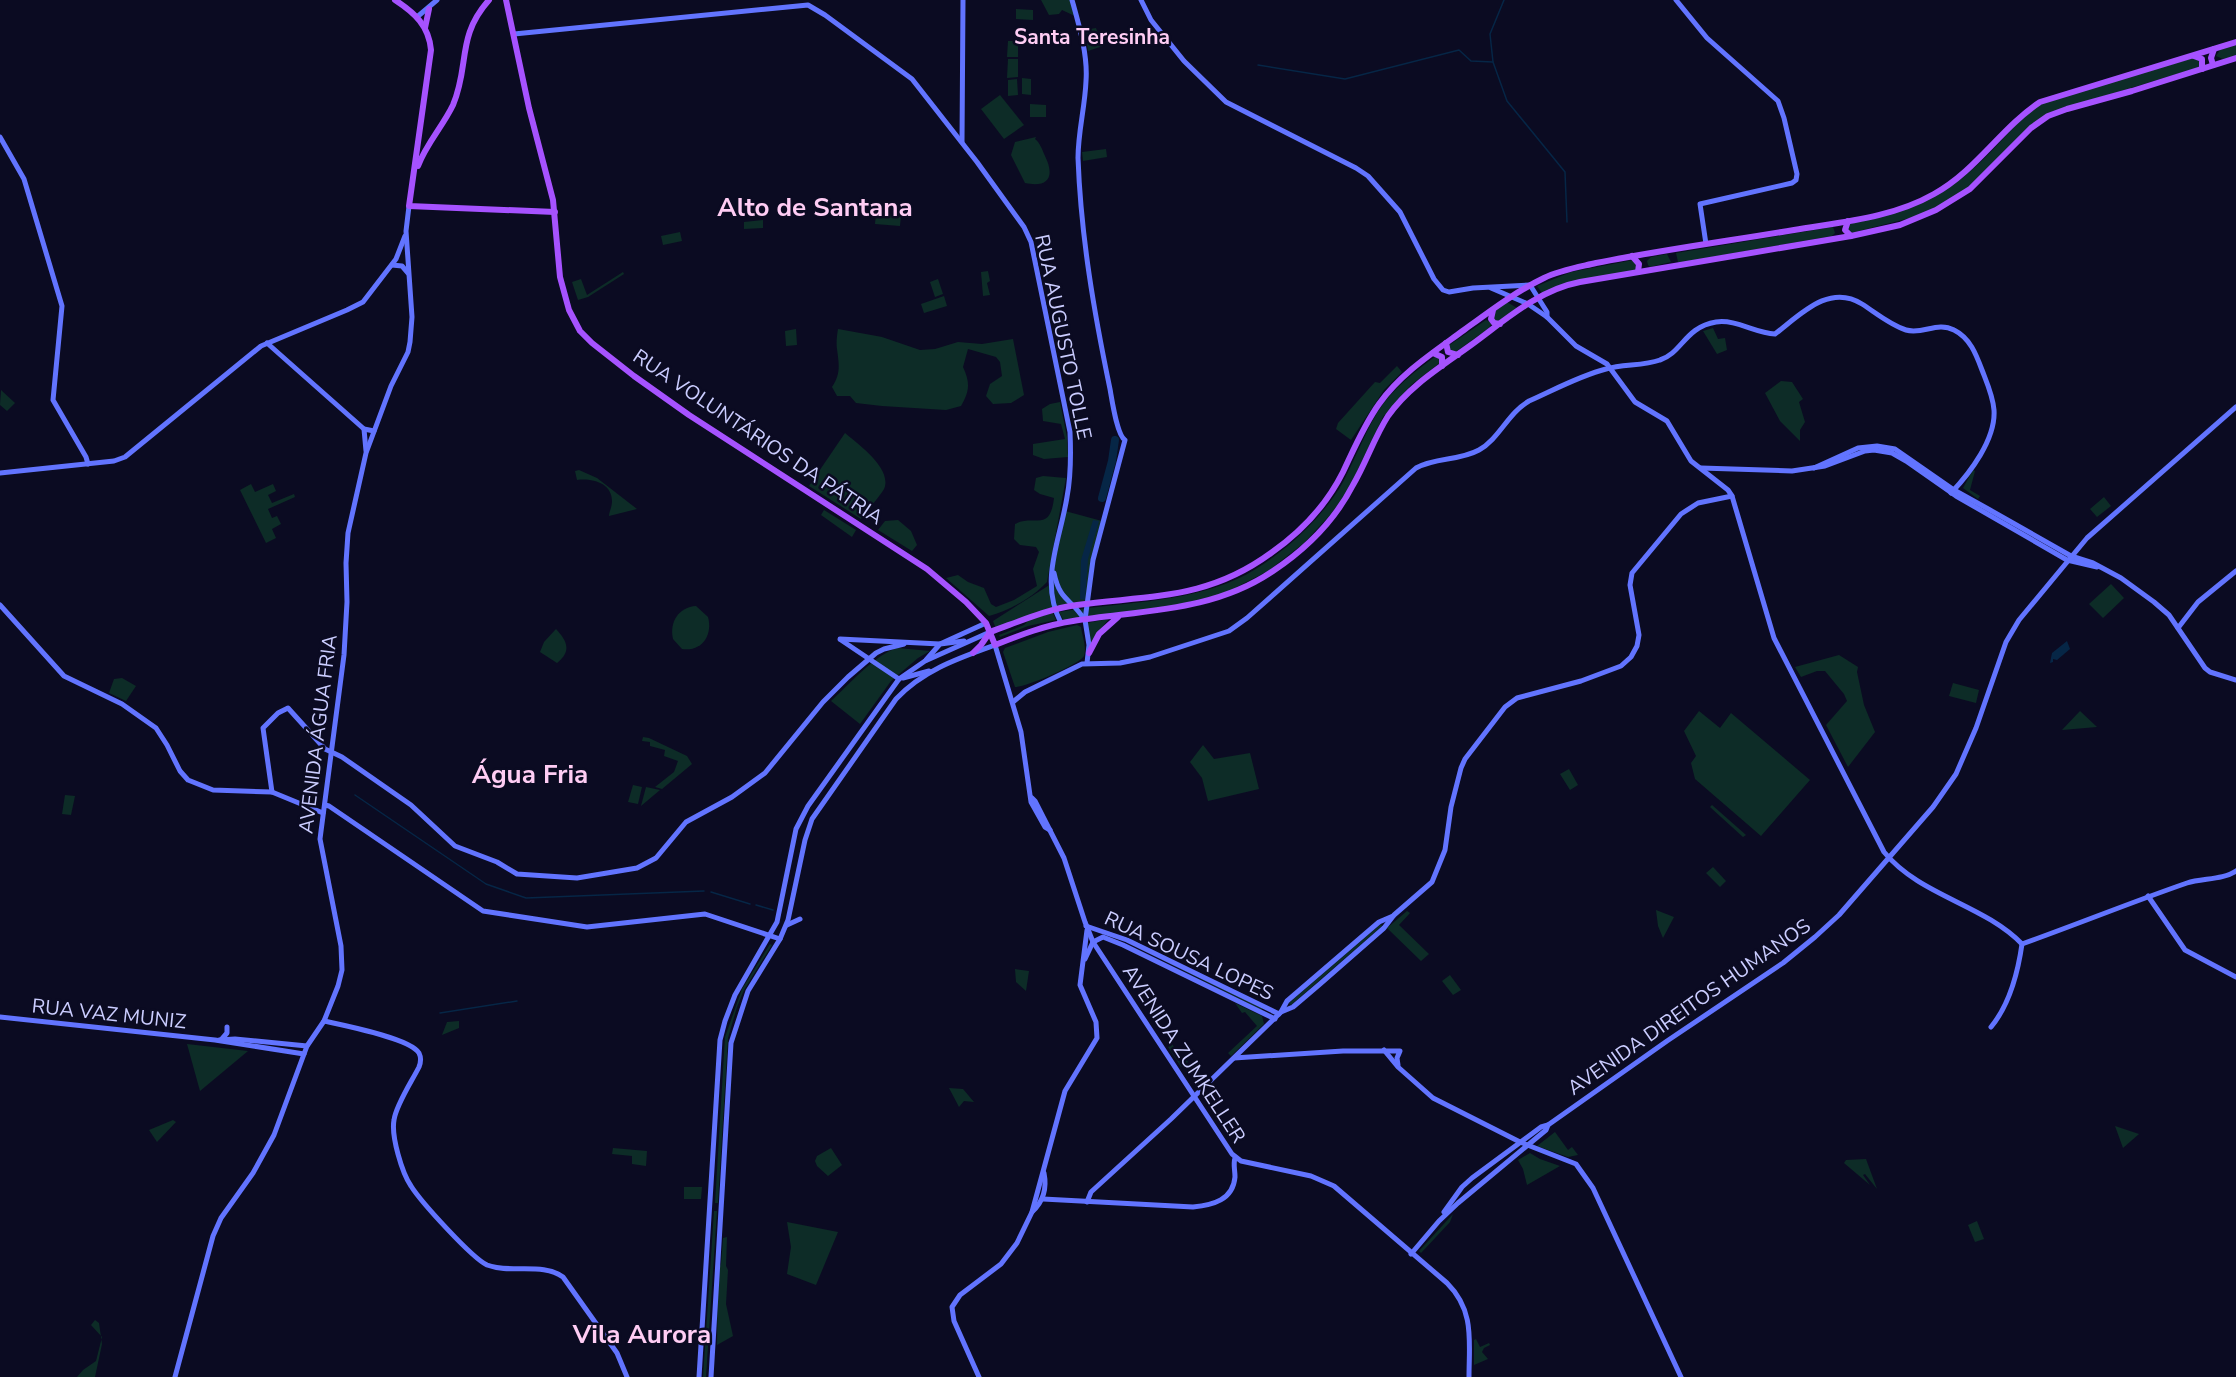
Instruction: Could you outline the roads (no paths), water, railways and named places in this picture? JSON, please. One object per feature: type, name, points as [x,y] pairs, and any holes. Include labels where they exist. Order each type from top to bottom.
[{"type":"main road","points":[[395,0],[417,17],[425,28],[431,44],[431,58],[409,206],[555,212]]},
{"type":"main road","points":[[414,171],[452,106],[459,84],[469,30],[476,16],[492,0],[506,1]]},
{"type":"main road","name":"RUA VOLUNTÁRIOS DA PÁTRIA","points":[[506,1],[528,105],[552,192],[560,277],[568,310],[579,329],[592,343],[634,376],[689,415],[927,569],[966,602],[986,623],[995,645]]},
{"type":"main road","points":[[425,28],[429,9]]},
{"type":"main road","points":[[973,654],[991,634],[1020,621],[1074,606],[1192,591],[1230,578],[1270,554],[1301,529],[1321,507],[1343,472],[1370,418],[1389,391],[1421,361],[1510,296],[1550,275],[1632,256],[1833,224],[1907,207],[1935,194],[1965,172],[2025,112],[2040,102],[2236,42]]},
{"type":"main road","points":[[2213,65],[2211,58],[2214,49]]},
{"type":"main road","points":[[2194,56],[2202,59],[2202,69]]},
{"type":"main road","points":[[995,645],[1061,623],[1174,609],[1219,598],[1255,583],[1282,565],[1315,536],[1343,503],[1381,428],[1414,388],[1538,298],[1570,284],[1851,236],[1900,225],[1950,202],[1974,186],[2031,128],[2048,116],[2236,58]]},
{"type":"main road","points":[[1848,221],[1845,230],[1851,236]]},
{"type":"main road","points":[[1833,224],[1837,231],[1833,239]]},
{"type":"main road","points":[[1651,254],[1646,263],[1652,270]]},
{"type":"main road","points":[[1632,256],[1639,264],[1638,272]]},
{"type":"main road","points":[[1493,309],[1491,319],[1494,323],[1500,324]]},
{"type":"main road","points":[[1446,343],[1448,352],[1458,355]]},
{"type":"main road","points":[[1433,353],[1442,357],[1442,366]]},
{"type":"main road","points":[[1089,653],[1099,634],[1123,615]]},
{"type":"street","points":[[417,17],[437,0]]},
{"type":"street","points":[[962,142],[963,0]]},
{"type":"street","points":[[1072,0],[1079,25],[1086,80],[1078,156],[1085,253],[1092,304],[1112,401],[1120,436],[1125,441],[1093,560],[1084,620],[1089,653],[1087,663]]},
{"type":"street","points":[[1141,0],[1151,20],[1184,61],[1226,102],[1368,176],[1405,220],[1439,286],[1449,292],[1530,285],[1547,317]]},
{"type":"street","points":[[1676,0],[1707,38],[1778,100],[1797,174],[1796,180],[1792,183],[1700,204],[1706,244]]},
{"type":"street","name":"RUA AUGUSTO TOLLE","points":[[514,34],[808,5],[912,79],[962,142],[1029,236],[1068,418],[1071,446],[1068,496],[1053,566],[1051,593],[1054,610],[1061,623]]},
{"type":"street","points":[[0,137],[24,179],[62,306],[53,400],[88,464]]},
{"type":"street","points":[[0,473],[88,464],[126,457],[267,342],[357,306],[371,293],[399,254],[406,231],[409,206]]},
{"type":"street","name":"AVENIDA ÁGUA FRIA","points":[[175,1377],[213,1236],[227,1208],[253,1173],[274,1135],[307,1046],[324,1021],[338,986],[342,963],[338,928],[320,841],[346,620],[347,543],[358,482],[366,453],[391,386],[408,352],[412,324],[406,231]]},
{"type":"street","points":[[392,265],[402,266],[409,274]]},
{"type":"street","points":[[1491,288],[1528,304],[1547,317],[1572,344],[1604,362],[1635,402],[1666,421],[1686,454],[1699,468],[1718,480],[1732,496],[1774,638],[1884,852],[1908,874],[2008,930],[2022,944]]},
{"type":"street","points":[[1013,702],[1073,667],[1087,663],[1132,661],[1229,631],[1247,618],[1416,468],[1432,460],[1463,456],[1480,450],[1524,404],[1591,374],[1610,368],[1660,360],[1672,352],[1691,332],[1717,322],[1727,322],[1775,334],[1817,302],[1834,297],[1854,300],[1906,330],[1919,331],[1935,326],[1948,328],[1965,338],[1974,350],[1994,407],[1993,422],[1987,441],[1953,491]]},
{"type":"street","points":[[274,349],[274,341],[278,337]]},
{"type":"street","points":[[267,342],[364,429],[374,431]]},
{"type":"street","name":"AVENIDA DIREITOS HUMANOS","points":[[1411,1254],[1439,1221],[1462,1187],[1520,1142],[1783,963],[1835,918],[1933,807],[1956,774],[1973,738],[2006,642],[2019,620],[2069,558],[2100,526],[2236,407]]},
{"type":"street","name":"AVENIDA ÁGUA FRIA","points":[[364,429],[366,453]]},
{"type":"street","points":[[1699,468],[1792,471],[1814,468],[1858,448],[1885,447],[1903,453],[1953,491],[2069,558],[2093,563],[2121,578],[2154,602],[2178,628],[2200,664],[2210,672],[2236,682]]},
{"type":"street","points":[[1718,480],[1721,470]]},
{"type":"street","points":[[1087,1202],[1091,1192],[1234,1058],[1278,1015],[1287,1001],[1378,922],[1394,915],[1432,882],[1447,842],[1451,807],[1461,768],[1465,759],[1498,715],[1515,699],[1587,679],[1621,666],[1634,651],[1639,638],[1629,580],[1632,573],[1681,514],[1698,503],[1732,496]]},
{"type":"street","name":"RUA AUGUSTO TOLLE","points":[[1053,566],[1060,592],[1084,620]]},
{"type":"street","points":[[2178,628],[2198,602],[2236,571]]},
{"type":"street","points":[[0,605],[64,676],[122,704],[156,728],[180,771],[188,780],[213,790],[272,792],[323,813]]},
{"type":"street","points":[[925,661],[940,644],[986,623]]},
{"type":"street","points":[[699,1377],[720,1040],[735,995],[771,936],[780,912],[796,829],[803,814],[899,679],[925,661],[969,641],[991,634]]},
{"type":"street","points":[[933,670],[899,679],[840,639],[904,644],[969,641]]},
{"type":"street","points":[[272,792],[263,728],[278,713],[288,708],[325,749],[411,805],[454,846],[497,862],[516,873],[574,878],[633,868],[656,858],[686,822],[756,781],[783,752],[823,702],[868,659],[884,649],[904,644]]},
{"type":"street","points":[[711,1377],[731,1043],[748,991],[787,926],[805,840],[818,808],[896,699],[911,684],[933,670],[995,645]]},
{"type":"street","name":"RUA VOLUNTÁRIOS DA PÁTRIA","points":[[995,645],[1013,702],[1031,802],[1045,827],[1050,830],[1064,858],[1093,942]]},
{"type":"street","points":[[1010,690],[1025,693]]},
{"type":"street","points":[[325,805],[333,808],[483,910],[587,927],[705,914],[780,939]]},
{"type":"street","points":[[2022,944],[2148,896],[2195,880],[2228,875],[2236,871]]},
{"type":"street","points":[[786,882],[796,884]]},
{"type":"street","points":[[2148,896],[2190,954],[2236,977]]},
{"type":"street","points":[[787,926],[800,919]]},
{"type":"street","points":[[1036,1205],[1039,1184],[1065,1091],[1097,1038],[1096,1022],[1081,987],[1087,927]]},
{"type":"street","name":"RUA SOUSA LOPES","points":[[1087,927],[1278,1015]]},
{"type":"street","name":"RUA SOUSA LOPES","points":[[1093,942],[1105,935]]},
{"type":"street","points":[[1082,964],[1093,942]]},
{"type":"street","name":"AVENIDA ZUMKELLER","points":[[1093,942],[1235,1158],[1311,1176],[1334,1186],[1452,1289],[1467,1312],[1469,1377]]},
{"type":"street","points":[[1991,1027],[2007,1000],[2018,967],[2022,944]]},
{"type":"street","name":"RUA VAZ MUNIZ","points":[[0,1017],[218,1040],[304,1054]]},
{"type":"street","points":[[324,1021],[406,1043],[418,1052],[421,1059],[419,1067],[396,1112],[393,1124],[401,1163],[410,1186],[484,1263],[552,1272],[563,1277],[617,1353],[627,1377]]},
{"type":"street","points":[[218,1040],[226,1033],[228,1027]]},
{"type":"street","name":"RUA VAZ MUNIZ","points":[[218,1040],[235,1039],[307,1046]]},
{"type":"street","points":[[1234,1058],[1384,1050],[1400,1051],[1397,1058],[1398,1067]]},
{"type":"street","points":[[1384,1050],[1398,1067],[1433,1098],[1520,1142],[1576,1164],[1593,1188],[1680,1377]]},
{"type":"street","name":"AVENIDA DIREITOS HUMANOS","points":[[1439,1221],[1546,1130],[1548,1125]]},
{"type":"street","points":[[1042,1199],[1193,1207],[1218,1202],[1227,1197],[1234,1180],[1235,1158]]},
{"type":"street","points":[[979,1377],[954,1321],[952,1307],[960,1295],[1001,1264],[1010,1254],[1036,1205],[1042,1199],[1046,1185],[1043,1172]]},
{"type":"street","points":[[1039,1184],[1046,1185]]},
{"type":"street","points":[[710,1206],[722,1207]]},
{"type":"water","points":[[1093,520],[1099,521],[1088,559],[1085,600],[1080,599],[1081,560]]},
{"type":"water","points":[[2067,641],[2070,649],[2050,663],[2052,653]]},
{"type":"waterway","points":[[1504,0],[1490,34],[1493,62],[1507,101],[1565,172],[1567,222]]},
{"type":"waterway","points":[[1258,65],[1345,79],[1459,50],[1471,61],[1493,62]]},
{"type":"waterway","points":[[1102,498],[1115,440]]},
{"type":"waterway","points":[[355,795],[486,884],[526,898],[704,891]]},
{"type":"waterway","points":[[711,892],[750,904]]},
{"type":"waterway","points":[[756,905],[773,910]]},
{"type":"waterway","points":[[440,1013],[517,1001]]},
{"type":"district","name":"Santa Teresinha","points":[[1092,37]]},
{"type":"district","name":"Alto de Santana","points":[[815,207]]},
{"type":"district","name":"Água Fria","points":[[530,774]]},
{"type":"district","name":"Vila Aurora","points":[[642,1334]]}]
